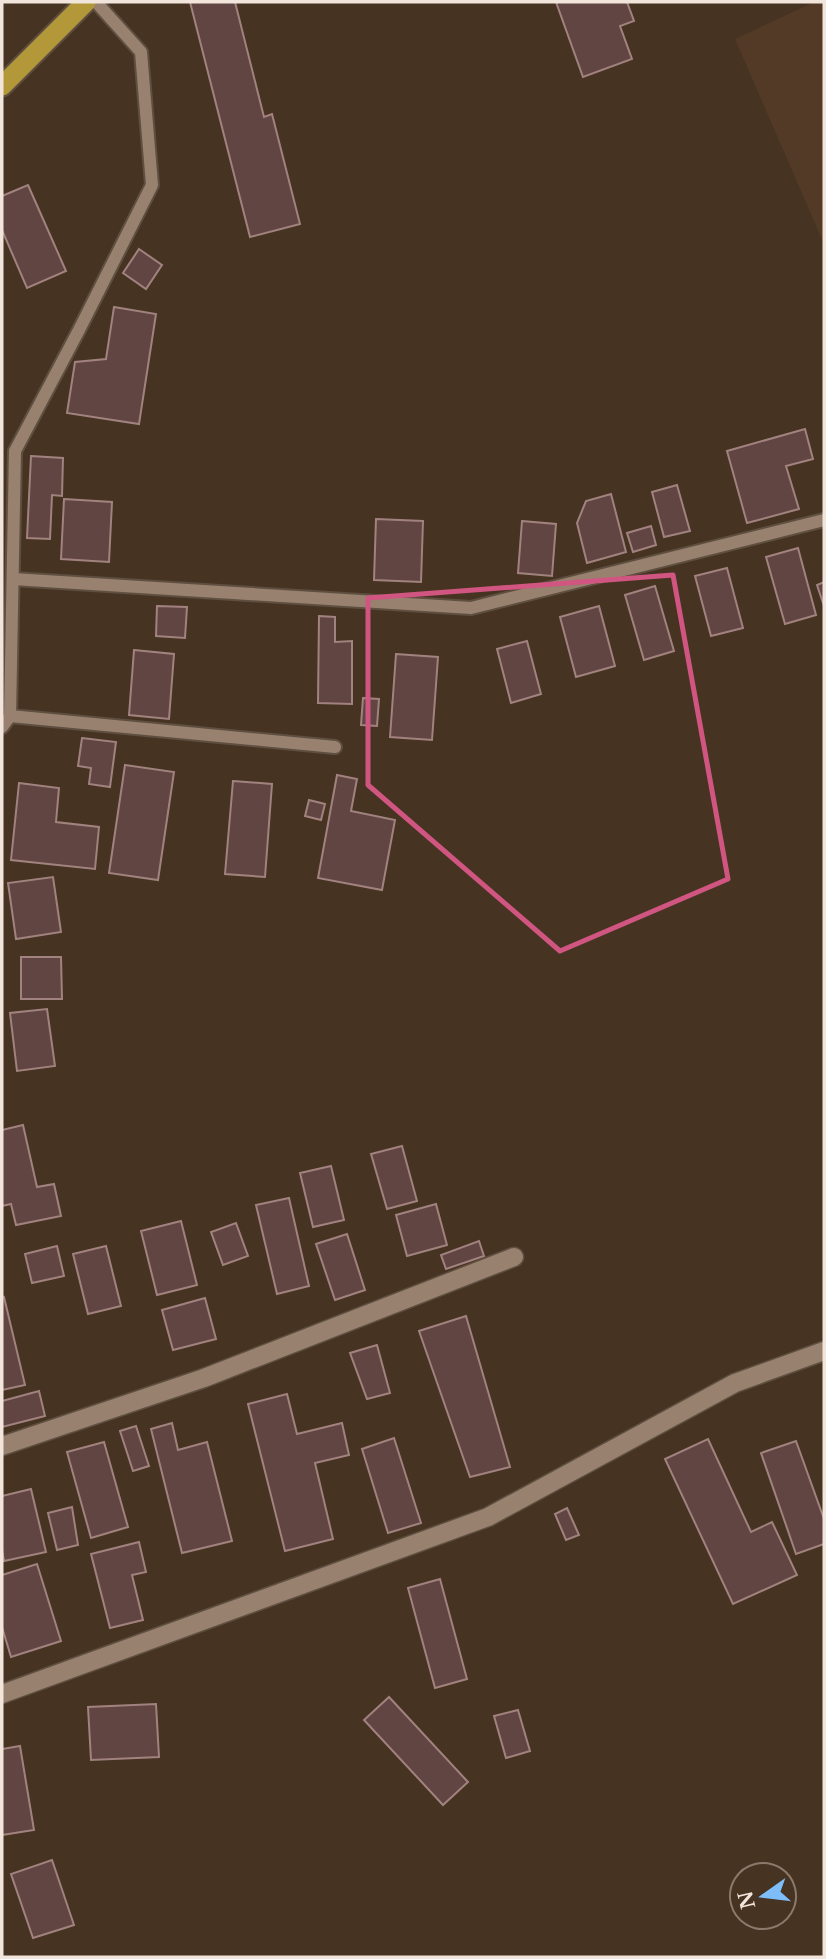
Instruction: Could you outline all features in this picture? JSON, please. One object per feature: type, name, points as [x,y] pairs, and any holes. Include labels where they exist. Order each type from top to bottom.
[{"type":"highway","points":[[2,86],[86,2]]},
{"type":"street","points":[[2,1446],[204,1378],[514,1257]]},
{"type":"street","points":[[2,1694],[488,1517],[735,1383],[824,1351]]},
{"type":"lane","points":[[96,2],[141,52],[152,185],[15,451],[13,579],[6,722],[335,747]]},
{"type":"lane","points":[[13,579],[471,608],[824,520]]},
{"type":"highlighted area","points":[[673,575],[728,879],[560,951],[368,785],[368,598]]},
{"type":"shaded area","points":[[814,2],[824,2],[824,244],[735,39]]},
{"type":"building","points":[[190,2],[235,2],[264,117],[272,114],[300,224],[250,237]]},
{"type":"building","points":[[556,2],[627,2],[634,21],[620,26],[632,59],[583,77]]},
{"type":"building","points":[[28,185],[66,271],[27,288],[2,230],[2,196]]},
{"type":"building","points":[[139,249],[162,265],[146,289],[123,273]]},
{"type":"building","points":[[114,307],[156,314],[139,424],[67,413],[75,362],[106,359]]},
{"type":"building","points":[[805,429],[813,459],[786,466],[799,509],[747,523],[727,451]]},
{"type":"building","points":[[31,456],[63,458],[62,496],[52,495],[50,539],[27,538]]},
{"type":"building","points":[[677,485],[690,531],[664,537],[652,492]]},
{"type":"building","points":[[611,494],[626,552],[587,563],[577,523],[586,501]]},
{"type":"building","points":[[64,499],[112,502],[109,562],[61,559]]},
{"type":"building","points":[[376,519],[423,521],[421,582],[374,580]]},
{"type":"building","points":[[522,521],[556,524],[552,576],[518,573]]},
{"type":"building","points":[[651,526],[656,545],[633,552],[627,533]]},
{"type":"building","points":[[798,548],[816,615],[785,624],[766,557]]},
{"type":"building","points":[[727,568],[743,628],[711,636],[695,576]]},
{"type":"building","points":[[824,582],[824,606],[817,585]]},
{"type":"building","points":[[655,586],[674,651],[644,660],[625,595]]},
{"type":"building","points":[[157,606],[187,607],[185,638],[156,636]]},
{"type":"building","points":[[599,606],[615,666],[576,677],[560,617]]},
{"type":"building","points":[[319,616],[335,617],[335,642],[352,641],[352,704],[318,703]]},
{"type":"building","points":[[527,641],[541,694],[511,703],[497,649]]},
{"type":"building","points":[[134,650],[174,654],[169,719],[129,715]]},
{"type":"building","points":[[396,654],[438,657],[432,740],[390,737]]},
{"type":"building","points":[[363,698],[379,699],[377,726],[361,725]]},
{"type":"building","points":[[82,738],[116,742],[110,787],[89,784],[91,768],[78,766]]},
{"type":"building","points":[[125,765],[174,772],[158,880],[109,873]]},
{"type":"building","points":[[337,775],[357,779],[351,811],[395,820],[382,890],[318,878]]},
{"type":"building","points":[[233,781],[272,784],[265,877],[225,874]]},
{"type":"building","points":[[19,783],[59,788],[56,822],[99,827],[95,869],[11,860]]},
{"type":"building","points":[[309,800],[325,804],[321,820],[305,816]]},
{"type":"building","points":[[53,877],[61,932],[16,939],[8,883]]},
{"type":"building","points":[[21,957],[61,957],[62,999],[21,999]]},
{"type":"building","points":[[47,1009],[55,1066],[17,1071],[10,1013]]},
{"type":"building","points":[[23,1125],[37,1187],[54,1184],[61,1216],[16,1225],[11,1204],[2,1206],[2,1130]]},
{"type":"building","points":[[402,1146],[417,1201],[387,1209],[371,1154]]},
{"type":"building","points":[[331,1166],[344,1220],[313,1227],[300,1173]]},
{"type":"building","points":[[289,1198],[309,1286],[277,1294],[256,1205]]},
{"type":"building","points":[[436,1204],[447,1245],[407,1256],[396,1215]]},
{"type":"building","points":[[181,1221],[197,1285],[157,1295],[141,1231]]},
{"type":"building","points":[[236,1223],[248,1256],[223,1265],[211,1232]]},
{"type":"building","points":[[347,1234],[365,1290],[335,1300],[316,1244]]},
{"type":"building","points":[[479,1241],[484,1256],[446,1269],[441,1255]]},
{"type":"building","points":[[57,1246],[64,1276],[32,1283],[25,1254]]},
{"type":"building","points":[[106,1246],[121,1306],[88,1314],[73,1254]]},
{"type":"building","points":[[4,1297],[25,1385],[2,1390],[2,1298]]},
{"type":"building","points":[[205,1298],[216,1339],[173,1350],[162,1310]]},
{"type":"building","points":[[466,1316],[510,1467],[470,1477],[419,1331]]},
{"type":"building","points":[[377,1345],[390,1393],[367,1399],[350,1353]]},
{"type":"building","points":[[39,1391],[45,1416],[2,1427],[2,1401]]},
{"type":"building","points":[[287,1394],[297,1434],[342,1423],[349,1455],[315,1463],[333,1539],[285,1551],[248,1404]]},
{"type":"building","points":[[172,1423],[178,1450],[207,1442],[232,1541],[182,1553],[151,1429]]},
{"type":"building","points":[[136,1426],[149,1466],[133,1471],[120,1431]]},
{"type":"building","points":[[394,1438],[421,1523],[388,1533],[362,1449]]},
{"type":"building","points":[[708,1439],[751,1532],[772,1522],[797,1575],[733,1604],[665,1459]]},
{"type":"building","points":[[796,1441],[824,1519],[824,1544],[796,1554],[761,1453]]},
{"type":"building","points":[[104,1442],[128,1527],[91,1538],[67,1452]]},
{"type":"building","points":[[31,1489],[46,1552],[4,1561],[2,1496]]},
{"type":"building","points":[[72,1507],[78,1545],[57,1550],[48,1513]]},
{"type":"building","points":[[567,1508],[579,1535],[566,1540],[555,1514]]},
{"type":"building","points":[[139,1542],[146,1572],[132,1575],[143,1620],[110,1628],[91,1554]]},
{"type":"building","points":[[37,1564],[61,1641],[11,1657],[2,1627],[2,1575]]},
{"type":"building","points":[[440,1579],[467,1679],[435,1688],[408,1588]]},
{"type":"building","points":[[389,1697],[468,1782],[443,1805],[364,1720]]},
{"type":"building","points":[[156,1704],[159,1757],[91,1760],[88,1707]]},
{"type":"building","points":[[518,1710],[530,1751],[506,1758],[494,1716]]},
{"type":"building","points":[[20,1746],[34,1830],[2,1835],[2,1749]]},
{"type":"building","points":[[52,1860],[74,1925],[33,1938],[11,1874]]}]
